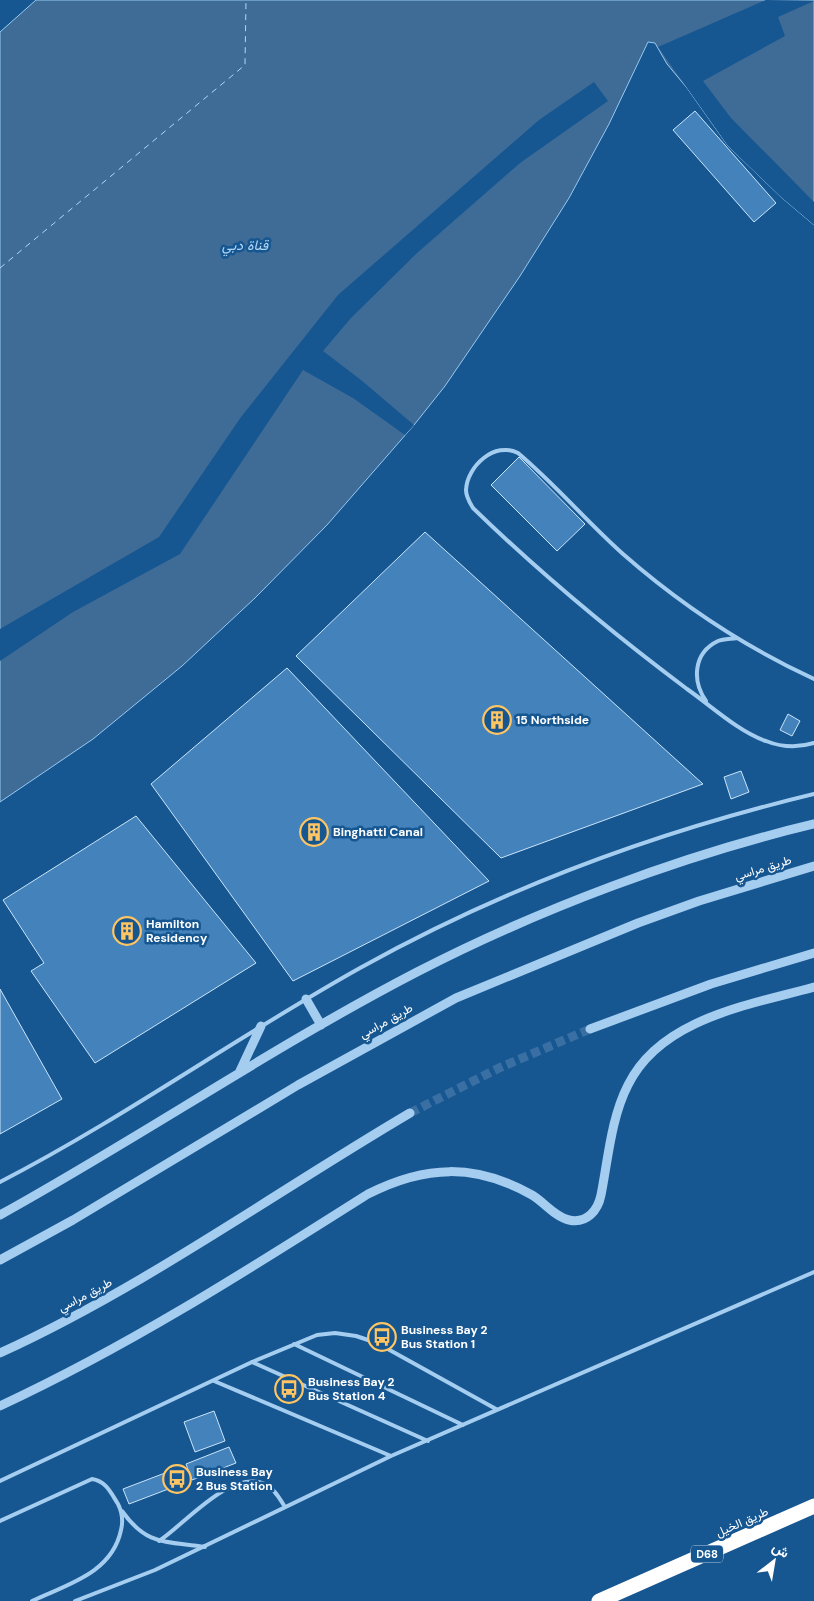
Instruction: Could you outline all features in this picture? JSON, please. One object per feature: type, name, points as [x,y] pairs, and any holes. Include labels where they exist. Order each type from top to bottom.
[{"type":"highway","name":"طريق الخيل","points":[[599,1601],[814,1506]]},
{"type":"street","points":[[0,1215],[65,1179],[240,1071],[418,971],[572,903],[685,862],[814,824]]},
{"type":"street","name":"طريق مراسي","points":[[0,1260],[73,1220],[306,1080],[456,998],[638,923],[717,895],[814,866]]},
{"type":"street","points":[[590,1029],[711,984],[814,953]]},
{"type":"street","points":[[0,1406],[104,1354],[170,1317],[368,1194],[416,1174],[441,1171],[475,1173],[516,1186],[538,1198],[558,1215],[569,1220],[580,1220],[591,1215],[598,1207],[602,1196],[620,1105],[628,1084],[654,1051],[689,1027],[731,1011],[814,987]]},
{"type":"street","points":[[306,999],[321,1025]]},
{"type":"street","points":[[240,1071],[262,1026]]},
{"type":"street","name":"طريق مراسي","points":[[0,1353],[100,1302],[176,1258],[329,1161],[410,1113]]},
{"type":"lane","points":[[814,679],[737,638],[697,612],[623,554],[518,453],[511,449],[494,450],[472,472],[466,490],[473,508],[591,614],[709,705],[764,741],[793,746],[814,743]]},
{"type":"lane","points":[[709,705],[698,689],[696,670],[703,653],[718,641],[737,638]]},
{"type":"lane","points":[[0,1182],[73,1143],[306,999],[418,938],[551,878],[653,840],[722,818],[814,794]]},
{"type":"lane","points":[[75,1601],[155,1570],[391,1456],[814,1272]]},
{"type":"lane","points":[[0,1481],[252,1362],[317,1335],[336,1333],[356,1336],[377,1343],[496,1409]]},
{"type":"lane","points":[[294,1344],[464,1425]]},
{"type":"lane","points":[[252,1362],[428,1441]]},
{"type":"lane","points":[[214,1381],[391,1456]]},
{"type":"lane","points":[[0,1521],[92,1479],[105,1484],[138,1531],[159,1541],[205,1546]]},
{"type":"lane","points":[[159,1541],[176,1530],[205,1501],[247,1482],[265,1484],[276,1493],[285,1507]]},
{"type":"lane","points":[[32,1601],[100,1568],[111,1556],[119,1542],[122,1526],[121,1509]]},
{"type":"water","name":"قناة دبي","points":[[36,0],[814,0],[814,225],[781,197],[728,146],[687,88],[667,64],[655,43],[648,42],[609,124],[569,198],[520,276],[445,386],[414,425],[327,525],[255,598],[182,666],[93,739],[0,802],[0,32]]},
{"type":"pier","points":[[766,0],[814,1],[778,17],[785,36],[703,81],[731,118],[814,202],[814,225],[781,197],[728,146],[658,47]]},
{"type":"pier","points":[[594,82],[608,101],[520,163],[417,253],[351,318],[323,351],[414,425],[405,435],[353,398],[303,370],[180,554],[73,612],[0,661],[0,629],[159,537],[241,417],[338,295],[539,120]]},
{"type":"building","points":[[695,111],[776,203],[754,222],[673,130]]},
{"type":"building","points":[[519,457],[585,524],[557,551],[491,485]]},
{"type":"building","name":"15 Northside","points":[[425,532],[703,784],[501,858],[296,656]]},
{"type":"building","name":"Binghatti Canal","points":[[287,668],[489,881],[293,981],[151,784]]},
{"type":"building","points":[[788,714],[800,721],[792,736],[780,730]]},
{"type":"building","points":[[741,771],[749,792],[731,799],[724,777]]},
{"type":"building","name":"Hamilton Residency","points":[[136,816],[256,963],[95,1063],[31,971],[44,963],[3,900]]},
{"type":"building","points":[[0,989],[62,1099],[0,1134]]},
{"type":"building","points":[[214,1411],[225,1441],[195,1452],[184,1422]]},
{"type":"building","points":[[229,1447],[236,1463],[192,1480],[186,1464]]},
{"type":"building","points":[[165,1473],[171,1488],[129,1504],[123,1489]]},
{"type":"ferry route","points":[[0,268],[245,65],[246,0]]},
{"type":"tunnel","points":[[410,1113],[499,1068],[590,1029]]},
{"type":"place","name":"15 Northside","points":[[497,720]]},
{"type":"place","name":"Binghatti Canal","points":[[314,832]]},
{"type":"place","name":"Hamilton Residency","points":[[127,931]]},
{"type":"place","name":"Business Bay 2 Bus Station 1","points":[[382,1337]]},
{"type":"place","name":"Business Bay 2 Bus Station 4","points":[[289,1389]]},
{"type":"place","name":"Business Bay 2 Bus Station","points":[[177,1479]]}]
